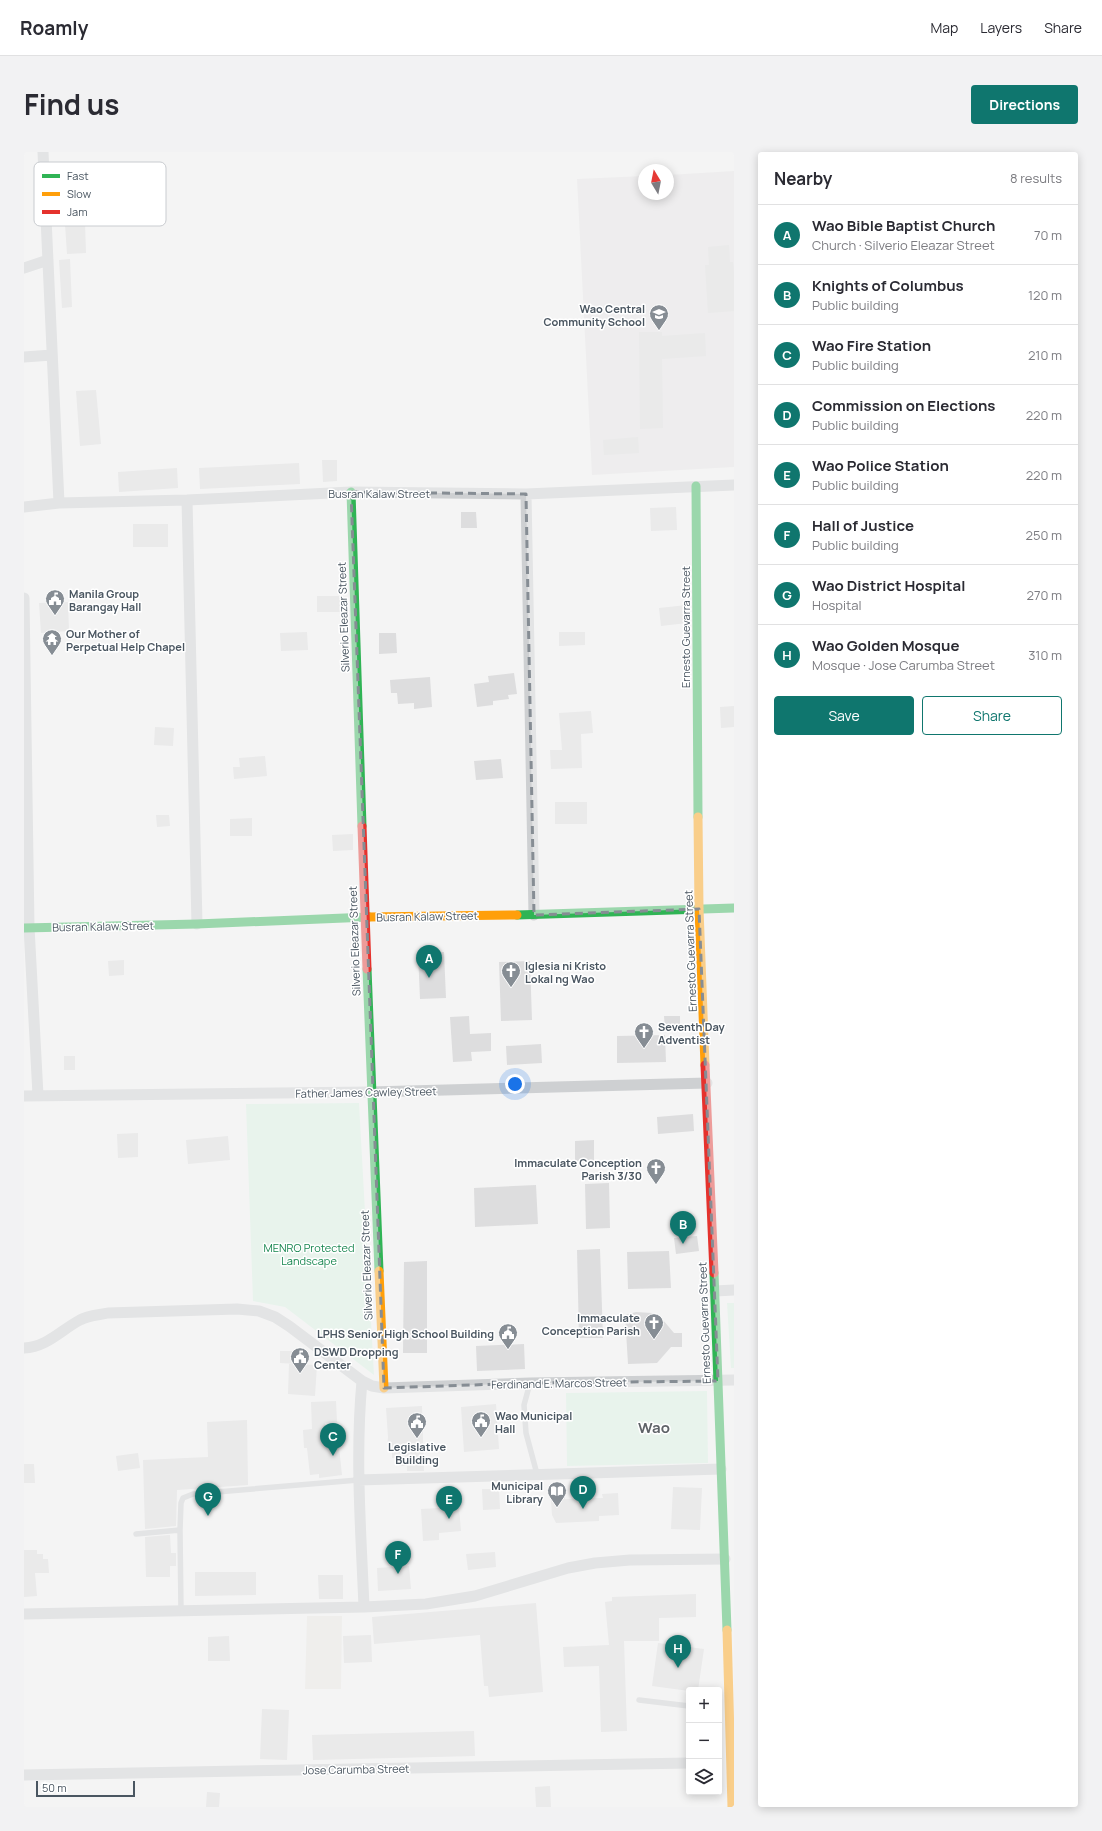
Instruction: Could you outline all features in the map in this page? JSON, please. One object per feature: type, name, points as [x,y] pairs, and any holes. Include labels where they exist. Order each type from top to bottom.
[{"type":"street","points":[[43,152],[43,162]]},
{"type":"street","points":[[46,226],[59,503]]},
{"type":"street","points":[[24,268],[48,260]]},
{"type":"street","points":[[24,357],[52,355]]},
{"type":"street","name":"Busran Kalaw Street","points":[[24,507],[59,503],[187,500],[351,492],[526,494],[734,485]]},
{"type":"street","name":"Ernesto Guevarra Street","points":[[696,486],[699,909],[725,1559],[727,1710],[732,1763],[732,1807]]},
{"type":"street","name":"Silverio Eleazar Street","points":[[351,492],[371,1092],[384,1388]]},
{"type":"street","points":[[526,494],[534,915]]},
{"type":"street","points":[[187,500],[197,924]]},
{"type":"street","points":[[24,598],[26,928],[38,1095]]},
{"type":"street","name":"Busran Kalaw Street","points":[[26,928],[197,924],[365,917],[534,915],[734,908]]},
{"type":"street","name":"Father James Cawley Street","points":[[24,1096],[371,1092],[707,1083]]},
{"type":"street","points":[[715,1291],[734,1290]]},
{"type":"street","points":[[24,1348],[38,1346],[48,1342],[81,1319],[108,1313],[237,1309],[259,1311],[275,1317],[302,1335],[362,1382],[358,1423],[358,1480],[364,1607]]},
{"type":"street","name":"Ferdinand E. Marcos Street","points":[[362,1382],[384,1388],[530,1382],[734,1380]]},
{"type":"street","points":[[358,1480],[721,1470]]},
{"type":"street","points":[[24,1614],[364,1607],[426,1604],[476,1596],[568,1568],[596,1563],[630,1560],[725,1559]]},
{"type":"street","name":"Jose Carumba Street","points":[[24,1775],[686,1763]]},
{"type":"lane","points":[[530,1382],[524,1405],[526,1433],[537,1474]]},
{"type":"lane","points":[[181,1611],[180,1530],[181,1503],[183,1498],[193,1494],[358,1480]]},
{"type":"lane","points":[[136,1534],[180,1530]]},
{"type":"lane","points":[[639,1700],[686,1706]]},
{"type":"highlighted area","points":[[351,492],[526,494],[534,915],[699,909],[718,1381],[530,1383],[384,1388]]},
{"type":"shaded area","name":"Wao Central Community School","points":[[734,171],[734,467],[592,475],[577,179],[638,176],[638,200],[674,200],[674,175]]},
{"type":"shaded area","points":[[307,1616],[342,1616],[341,1689],[305,1689]]},
{"type":"green space","name":"MENRO Protected Landscape","points":[[359,1103],[374,1375],[285,1307],[253,1301],[246,1104]]},
{"type":"green space","points":[[727,1303],[734,1303],[734,1368],[731,1368]]},
{"type":"green space","points":[[707,1391],[708,1463],[567,1466],[566,1393]]},
{"type":"building","points":[[65,226],[85,226],[86,253],[67,254]]},
{"type":"building","points":[[729,245],[730,262],[733,262],[734,273],[734,311],[708,313],[705,265],[709,265],[708,247]]},
{"type":"building","points":[[70,259],[72,307],[62,308],[59,260]]},
{"type":"building","points":[[639,332],[662,332],[662,336],[705,333],[706,356],[662,359],[663,428],[640,429]]},
{"type":"building","points":[[96,390],[101,444],[80,446],[76,391]]},
{"type":"building","points":[[638,437],[639,453],[604,455],[603,440]]},
{"type":"building","points":[[322,460],[337,460],[337,481],[323,482]]},
{"type":"building","points":[[299,463],[300,484],[200,489],[199,468]]},
{"type":"building","points":[[177,468],[178,488],[119,492],[118,472]]},
{"type":"building","points":[[676,507],[677,530],[651,531],[650,508]]},
{"type":"building","points":[[461,512],[476,512],[477,528],[461,528]]},
{"type":"building","points":[[133,524],[168,524],[168,547],[133,547]]},
{"type":"building","points":[[317,596],[342,596],[342,612],[317,612]]},
{"type":"building","points":[[68,602],[69,631],[41,633],[39,603]]},
{"type":"building","points":[[687,605],[687,623],[661,626],[659,608]]},
{"type":"building","points":[[307,632],[308,650],[281,651],[280,633]]},
{"type":"building","points":[[559,632],[585,632],[585,645],[559,646]]},
{"type":"building","points":[[379,633],[396,633],[397,653],[379,654]]},
{"type":"building","points":[[514,673],[517,694],[508,695],[509,699],[493,701],[493,705],[477,707],[474,684],[489,682],[488,676]]},
{"type":"building","points":[[430,677],[432,707],[414,709],[414,703],[398,704],[397,693],[391,693],[390,680]]},
{"type":"building","points":[[734,706],[734,727],[721,728],[720,707]]},
{"type":"building","points":[[591,711],[593,733],[581,734],[582,768],[551,769],[550,750],[562,750],[559,713]]},
{"type":"building","points":[[155,727],[174,728],[173,746],[154,745]]},
{"type":"building","points":[[265,756],[267,776],[234,779],[233,767],[240,767],[239,758]]},
{"type":"building","points":[[501,759],[503,778],[476,780],[474,761]]},
{"type":"building","points":[[555,802],[587,802],[587,824],[555,824]]},
{"type":"building","points":[[156,815],[169,815],[170,826],[157,827]]},
{"type":"building","points":[[252,818],[252,836],[230,836],[230,819]]},
{"type":"building","points":[[353,834],[353,850],[333,851],[332,835]]},
{"type":"building","points":[[444,952],[446,998],[420,999],[418,953]]},
{"type":"building","points":[[124,960],[124,975],[109,976],[108,961]]},
{"type":"building","points":[[530,961],[532,1020],[501,1021],[499,962]]},
{"type":"building","points":[[469,1016],[470,1034],[491,1033],[491,1051],[471,1052],[472,1061],[453,1062],[450,1017]]},
{"type":"building","points":[[664,1016],[680,1016],[680,1029],[665,1030]]},
{"type":"building","points":[[665,1035],[666,1062],[617,1063],[617,1036]]},
{"type":"building","points":[[541,1044],[542,1063],[507,1065],[506,1046]]},
{"type":"building","points":[[64,1056],[75,1056],[75,1070],[64,1070]]},
{"type":"building","points":[[693,1114],[694,1131],[658,1134],[657,1117]]},
{"type":"building","points":[[138,1133],[138,1157],[118,1158],[117,1134]]},
{"type":"building","points":[[228,1136],[230,1160],[188,1164],[186,1140]]},
{"type":"building","points":[[594,1140],[594,1161],[575,1161],[575,1141]]},
{"type":"building","points":[[609,1183],[610,1228],[586,1229],[585,1184]]},
{"type":"building","points":[[536,1185],[538,1224],[475,1227],[474,1188]]},
{"type":"building","points":[[697,1236],[699,1251],[676,1254],[674,1238]]},
{"type":"building","points":[[600,1249],[603,1338],[579,1338],[577,1250]]},
{"type":"building","points":[[669,1251],[671,1288],[628,1289],[627,1252]]},
{"type":"building","points":[[427,1261],[427,1353],[403,1353],[404,1262]]},
{"type":"building","name":"Immaculate Conception Parish","points":[[636,1312],[652,1313],[663,1320],[674,1333],[682,1333],[682,1347],[671,1347],[657,1363],[628,1364],[625,1315]]},
{"type":"building","points":[[524,1344],[525,1369],[477,1371],[476,1346]]},
{"type":"building","points":[[280,1351],[297,1351],[297,1364],[280,1363]]},
{"type":"building","points":[[289,1364],[317,1365],[315,1396],[288,1394]]},
{"type":"building","points":[[336,1401],[337,1422],[325,1423],[327,1448],[339,1447],[342,1475],[319,1478],[319,1474],[310,1475],[307,1448],[304,1448],[303,1430],[312,1429],[311,1402]]},
{"type":"building","name":"Wao Municipal Hall","points":[[496,1404],[499,1449],[464,1452],[461,1407]]},
{"type":"building","points":[[422,1406],[424,1471],[407,1471],[407,1466],[399,1466],[399,1458],[392,1458],[392,1449],[387,1450],[388,1437],[386,1408]]},
{"type":"building","points":[[247,1420],[248,1485],[177,1490],[176,1526],[145,1529],[143,1460],[208,1457],[207,1422]]},
{"type":"building","points":[[138,1453],[140,1468],[118,1471],[116,1456]]},
{"type":"building","points":[[24,1464],[34,1464],[35,1483],[24,1483]]},
{"type":"building","points":[[673,1487],[702,1488],[700,1530],[671,1529]]},
{"type":"building","points":[[482,1489],[499,1489],[500,1509],[483,1510]]},
{"type":"building","points":[[565,1493],[565,1499],[603,1498],[602,1494],[618,1493],[619,1515],[599,1516],[599,1521],[556,1523],[552,1515],[551,1500],[556,1494]]},
{"type":"building","points":[[459,1507],[461,1531],[439,1533],[439,1540],[423,1541],[421,1509]]},
{"type":"building","points":[[170,1535],[171,1553],[176,1553],[176,1566],[170,1566],[170,1577],[146,1577],[145,1537]]},
{"type":"building","points":[[24,1550],[37,1550],[37,1554],[43,1554],[43,1559],[48,1559],[49,1573],[35,1573],[37,1596],[24,1597]]},
{"type":"building","points":[[495,1552],[496,1567],[468,1570],[466,1554]]},
{"type":"building","points":[[393,1560],[404,1560],[404,1567],[409,1566],[411,1589],[378,1591],[377,1568],[393,1567]]},
{"type":"building","points":[[195,1572],[256,1572],[256,1595],[195,1596]]},
{"type":"building","points":[[318,1575],[343,1575],[343,1599],[319,1599]]},
{"type":"building","points":[[696,1594],[696,1617],[659,1618],[659,1641],[624,1641],[627,1731],[601,1732],[599,1666],[564,1667],[563,1647],[609,1645],[605,1602],[612,1601],[612,1597]]},
{"type":"building","points":[[536,1603],[543,1692],[489,1697],[488,1686],[484,1686],[480,1635],[374,1644],[372,1617]]},
{"type":"building","points":[[371,1635],[372,1662],[344,1663],[343,1636]]},
{"type":"building","points":[[229,1636],[230,1661],[208,1661],[208,1637]]},
{"type":"building","points":[[658,1643],[704,1649],[698,1687],[686,1687],[686,1691],[652,1686]]},
{"type":"building","points":[[262,1709],[289,1710],[287,1760],[260,1759]]},
{"type":"building","points":[[474,1731],[475,1756],[313,1760],[312,1735]]},
{"type":"building","points":[[550,1786],[551,1807],[536,1807],[535,1787]]},
{"type":"building","points":[[207,1792],[220,1793],[219,1807],[206,1807]]},
{"type":"traffic: fast","points":[[696,486],[698,817]]},
{"type":"traffic: fast","points":[[351,492],[362,826]]},
{"type":"traffic: fast","points":[[517,915],[734,908]]},
{"type":"traffic: fast","points":[[24,928],[197,924],[369,917]]},
{"type":"traffic: fast","points":[[367,969],[379,1271]]},
{"type":"traffic: fast","points":[[714,1273],[727,1630]]},
{"type":"traffic: slow","points":[[698,817],[699,909],[705,1065]]},
{"type":"traffic: slow","points":[[369,917],[517,915]]},
{"type":"traffic: slow","points":[[379,1271],[384,1388]]},
{"type":"traffic: slow","points":[[727,1630],[732,1807]]},
{"type":"traffic: jam","points":[[362,826],[367,969]]},
{"type":"traffic: jam","points":[[705,1065],[714,1273]]},
{"type":"place","name":"Wao Central Community School","points":[[659,331]]},
{"type":"place","name":"Manila Group Barangay Hall","points":[[55,616]]},
{"type":"place","name":"Our Mother of Perpetual Help Chapel","points":[[52,656]]},
{"type":"place","name":"Wao Bible Baptist Church","points":[[429,978]]},
{"type":"place","name":"Iglesia ni Kristo Lokal ng Wao","points":[[511,988]]},
{"type":"place","name":"Seventh Day Adventist","points":[[644,1049]]},
{"type":"place","name":"Immaculate Conception Parish 3/30","points":[[656,1185]]},
{"type":"place","name":"Knights of Columbus","points":[[683,1244]]},
{"type":"place","name":"Immaculate Conception Parish","points":[[654,1340]]},
{"type":"place","name":"LPHS Senior High School Building","points":[[508,1350]]},
{"type":"place","name":"DSWD Dropping Center","points":[[300,1374]]},
{"type":"place","name":"Wao Municipal Hall","points":[[481,1438]]},
{"type":"place","name":"Legislative Building","points":[[417,1439]]},
{"type":"place","name":"Wao Fire Station","points":[[333,1456]]},
{"type":"place","name":"Municipal Library","points":[[557,1508]]},
{"type":"place","name":"Commission on Elections","points":[[583,1509]]},
{"type":"place","name":"Wao District Hospital","points":[[208,1516]]},
{"type":"place","name":"Wao Police Station","points":[[449,1519]]},
{"type":"place","name":"Hall of Justice","points":[[398,1574]]},
{"type":"place","name":"Wao Golden Mosque","points":[[678,1668]]},
{"type":"district","name":"Wao","points":[[654,1427]]}]
